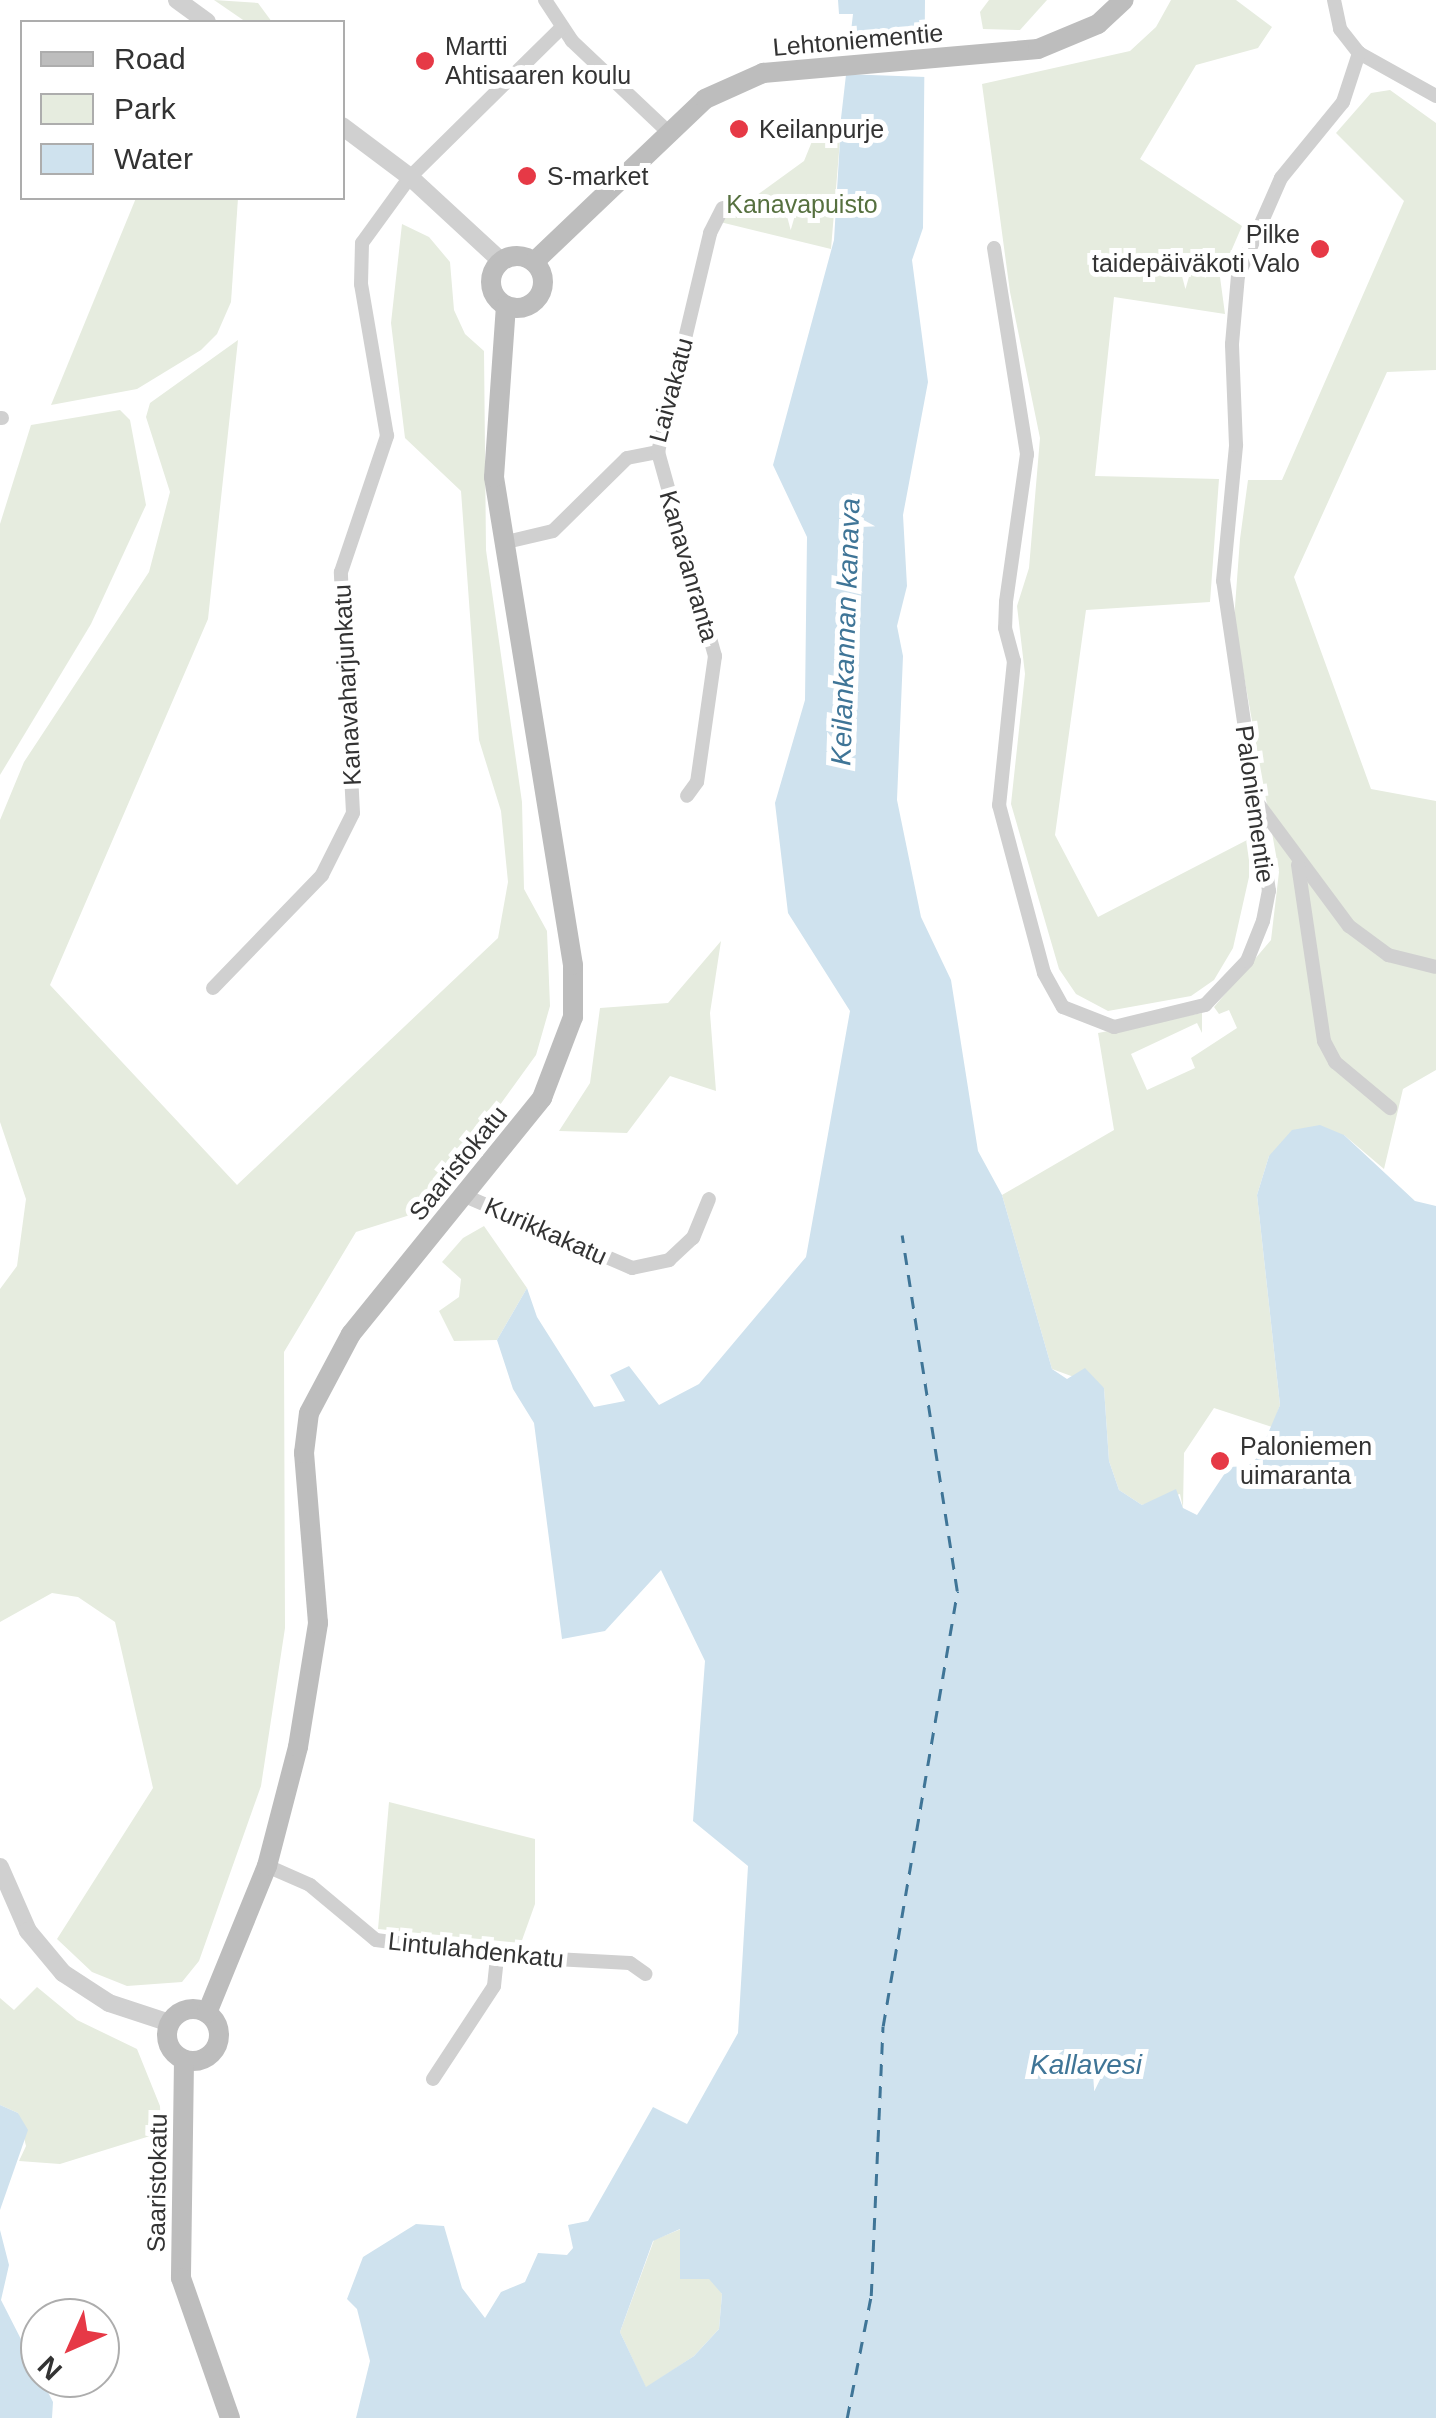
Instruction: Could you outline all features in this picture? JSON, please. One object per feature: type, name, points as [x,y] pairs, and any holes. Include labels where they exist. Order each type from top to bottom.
[{"type":"main road","name":"Lehtoniementie","points":[[534,262],[696,103],[763,73],[1038,49],[1098,24],[1124,0]]},
{"type":"main road","points":[[521,256],[534,262],[542,275],[539,296],[520,308],[506,306],[491,289],[501,261],[521,256]]},
{"type":"main road","name":"Saaristokatu","points":[[207,2013],[267,1866],[298,1746],[318,1623],[304,1453],[309,1413],[350,1334],[542,1098],[573,1017],[573,965],[494,477],[506,306]]},
{"type":"main road","points":[[183,2011],[207,2013],[218,2026],[214,2050],[201,2060],[184,2060],[169,2044],[170,2023],[183,2011]]},
{"type":"main road","name":"Saaristokatu","points":[[184,2060],[181,2278],[230,2418]]},
{"type":"street","points":[[177,0],[204,20]]},
{"type":"street","points":[[545,0],[560,28],[666,130]]},
{"type":"street","points":[[1334,0],[1340,29],[1359,52],[1436,96]]},
{"type":"street","name":"Kanavaharjunkatu","points":[[212,988],[322,875],[353,813],[341,572],[386,436],[358,263],[374,222],[410,177],[560,28]]},
{"type":"street","name":"Paloniementie","points":[[994,248],[1027,454],[1006,602],[1004,628],[1014,660],[999,804],[1044,973],[1063,1007],[1114,1027],[1184,1012],[1224,992],[1247,960],[1269,891],[1223,581],[1236,444],[1232,344],[1238,276],[1280,178],[1343,102],[1359,52]]},
{"type":"street","points":[[345,128],[410,177],[501,261]]},
{"type":"street","name":"Laivakatu","points":[[502,543],[553,531],[628,458],[658,452],[710,233],[723,208]]},
{"type":"street","name":"Kanavanranta","points":[[658,452],[715,656],[697,782],[686,796]]},
{"type":"street","points":[[1256,800],[1298,866],[1375,948],[1436,967]]},
{"type":"street","points":[[1298,866],[1324,1042],[1335,1062],[1390,1108]]},
{"type":"street","name":"Kurikkakatu","points":[[465,1196],[632,1268],[669,1260],[693,1238],[709,1198]]},
{"type":"street","name":"Lintulahdenkatu","points":[[267,1866],[310,1885],[376,1940],[497,1956],[630,1963],[646,1974]]},
{"type":"street","points":[[0,1867],[28,1931],[62,1973],[110,2003],[170,2023]]},
{"type":"street","points":[[433,2079],[494,1986],[497,1956]]},
{"type":"green space","points":[[214,0],[258,3],[271,20],[243,20]]},
{"type":"green space","points":[[989,0],[1047,0],[1020,30],[983,29],[980,12]]},
{"type":"green space","points":[[1171,0],[1236,0],[1272,27],[1258,48],[1196,65],[1140,159],[1242,226],[1220,277],[1225,314],[1114,297],[1095,476],[1219,479],[1210,602],[1086,610],[1055,835],[1098,917],[1249,839],[1249,877],[1233,948],[1214,980],[1191,996],[1108,1011],[1076,994],[1059,969],[1011,804],[1025,674],[1017,606],[1029,568],[1040,438],[1010,292],[982,84],[1130,51],[1156,27]]},
{"type":"green space","points":[[1390,90],[1436,123],[1436,370],[1387,372],[1294,577],[1371,789],[1436,801],[1436,1070],[1403,1089],[1384,1169],[1344,1135],[1269,1156],[1257,1195],[1280,1405],[1272,1427],[1214,1408],[1184,1453],[1183,1508],[1180,1494],[1142,1505],[1119,1490],[1109,1461],[1104,1388],[1052,1369],[1002,1195],[1114,1130],[1098,1033],[1202,1013],[1202,1033],[1197,1023],[1131,1054],[1147,1090],[1195,1068],[1191,1058],[1237,1028],[1229,1010],[1219,1014],[1214,1007],[1271,940],[1279,872],[1234,620],[1248,480],[1282,480],[1404,201],[1336,133],[1371,93]]},
{"type":"green space","name":"Kanavapuisto","points":[[815,134],[840,140],[831,249],[720,222],[804,161]]},
{"type":"green space","points":[[135,200],[238,200],[231,302],[217,334],[201,350],[137,389],[51,405]]},
{"type":"green space","points":[[402,224],[429,237],[450,262],[454,310],[465,334],[484,351],[486,550],[522,802],[524,889],[547,931],[550,1006],[536,1055],[476,1138],[410,1215],[356,1232],[284,1352],[285,1628],[261,1786],[199,1961],[182,1982],[127,1986],[92,1972],[57,1939],[153,1788],[115,1622],[78,1597],[52,1593],[0,1622],[0,1289],[17,1266],[26,1199],[0,1122],[0,820],[24,762],[149,572],[170,492],[146,417],[150,403],[238,340],[208,619],[50,985],[237,1185],[498,938],[508,882],[501,811],[479,740],[461,491],[405,438],[391,323]]},
{"type":"green space","points":[[120,410],[130,420],[146,505],[91,624],[0,775],[0,524],[31,425]]},
{"type":"green space","points":[[721,941],[710,1013],[716,1091],[670,1076],[627,1133],[559,1131],[590,1083],[600,1008],[668,1003]]},
{"type":"green space","points":[[484,1226],[527,1288],[497,1340],[454,1341],[439,1311],[459,1297],[461,1279],[442,1262],[463,1238]]},
{"type":"green space","points":[[389,1802],[535,1839],[535,1904],[521,1943],[378,1929]]},
{"type":"green space","points":[[37,1987],[77,2020],[137,2049],[160,2106],[162,2151],[150,2136],[60,2164],[19,2161],[26,2146],[18,2113],[0,2105],[0,1998],[14,2010]]},
{"type":"green space","points":[[681,2229],[722,2294],[719,2329],[694,2356],[646,2388],[620,2332],[654,2240]]},
{"type":"water","name":"Kallavesi","points":[[838,0],[925,0],[923,228],[912,260],[928,382],[903,515],[907,586],[897,626],[903,656],[897,800],[921,917],[951,980],[978,1151],[1002,1195],[1052,1369],[1067,1379],[1085,1368],[1104,1388],[1109,1461],[1119,1490],[1142,1505],[1176,1489],[1183,1508],[1197,1515],[1229,1467],[1248,1466],[1258,1457],[1280,1405],[1257,1195],[1269,1156],[1292,1130],[1320,1125],[1344,1135],[1415,1201],[1436,1206],[1436,2418],[356,2418],[370,2361],[357,2309],[347,2299],[363,2257],[416,2224],[444,2226],[462,2288],[485,2318],[501,2292],[525,2282],[538,2253],[567,2255],[573,2248],[568,2225],[588,2221],[653,2107],[687,2124],[738,2033],[748,1866],[693,1821],[705,1661],[661,1570],[605,1631],[562,1639],[534,1423],[513,1389],[497,1340],[527,1288],[537,1317],[594,1407],[625,1401],[610,1375],[629,1366],[659,1405],[699,1384],[806,1257],[850,1011],[788,913],[775,803],[805,700],[807,537],[773,465],[834,240],[840,140],[835,128],[840,127],[853,14],[839,14]],"holes":[[[680,2229],[680,2279],[709,2279],[722,2294],[719,2329],[694,2356],[646,2387],[620,2332],[653,2241]]]},
{"type":"water","points":[[0,2105],[18,2113],[28,2130],[0,2210]]},
{"type":"water","points":[[0,2230],[9,2265],[1,2300],[20,2337],[20,2398],[51,2398],[53,2402],[52,2418],[0,2418]]},
{"type":"pier","points":[[844,42],[927,45],[926,77],[843,74]]},
{"type":"ferry route","points":[[847,2418],[871,2296],[883,2026],[957,1591],[902,1235]]},
{"type":"place","name":"Martti Ahtisaaren koulu","points":[[425,61]]},
{"type":"place","name":"Keilanpurje","points":[[739,129]]},
{"type":"place","name":"S-market","points":[[527,176]]},
{"type":"place","name":"Pilke taidepäiväkoti Valo","points":[[1320,249]]},
{"type":"place","name":"Paloniemen uimaranta","points":[[1220,1461]]},
{"type":"water label","name":"Keilankannan kanava","points":[[846,632]]}]
